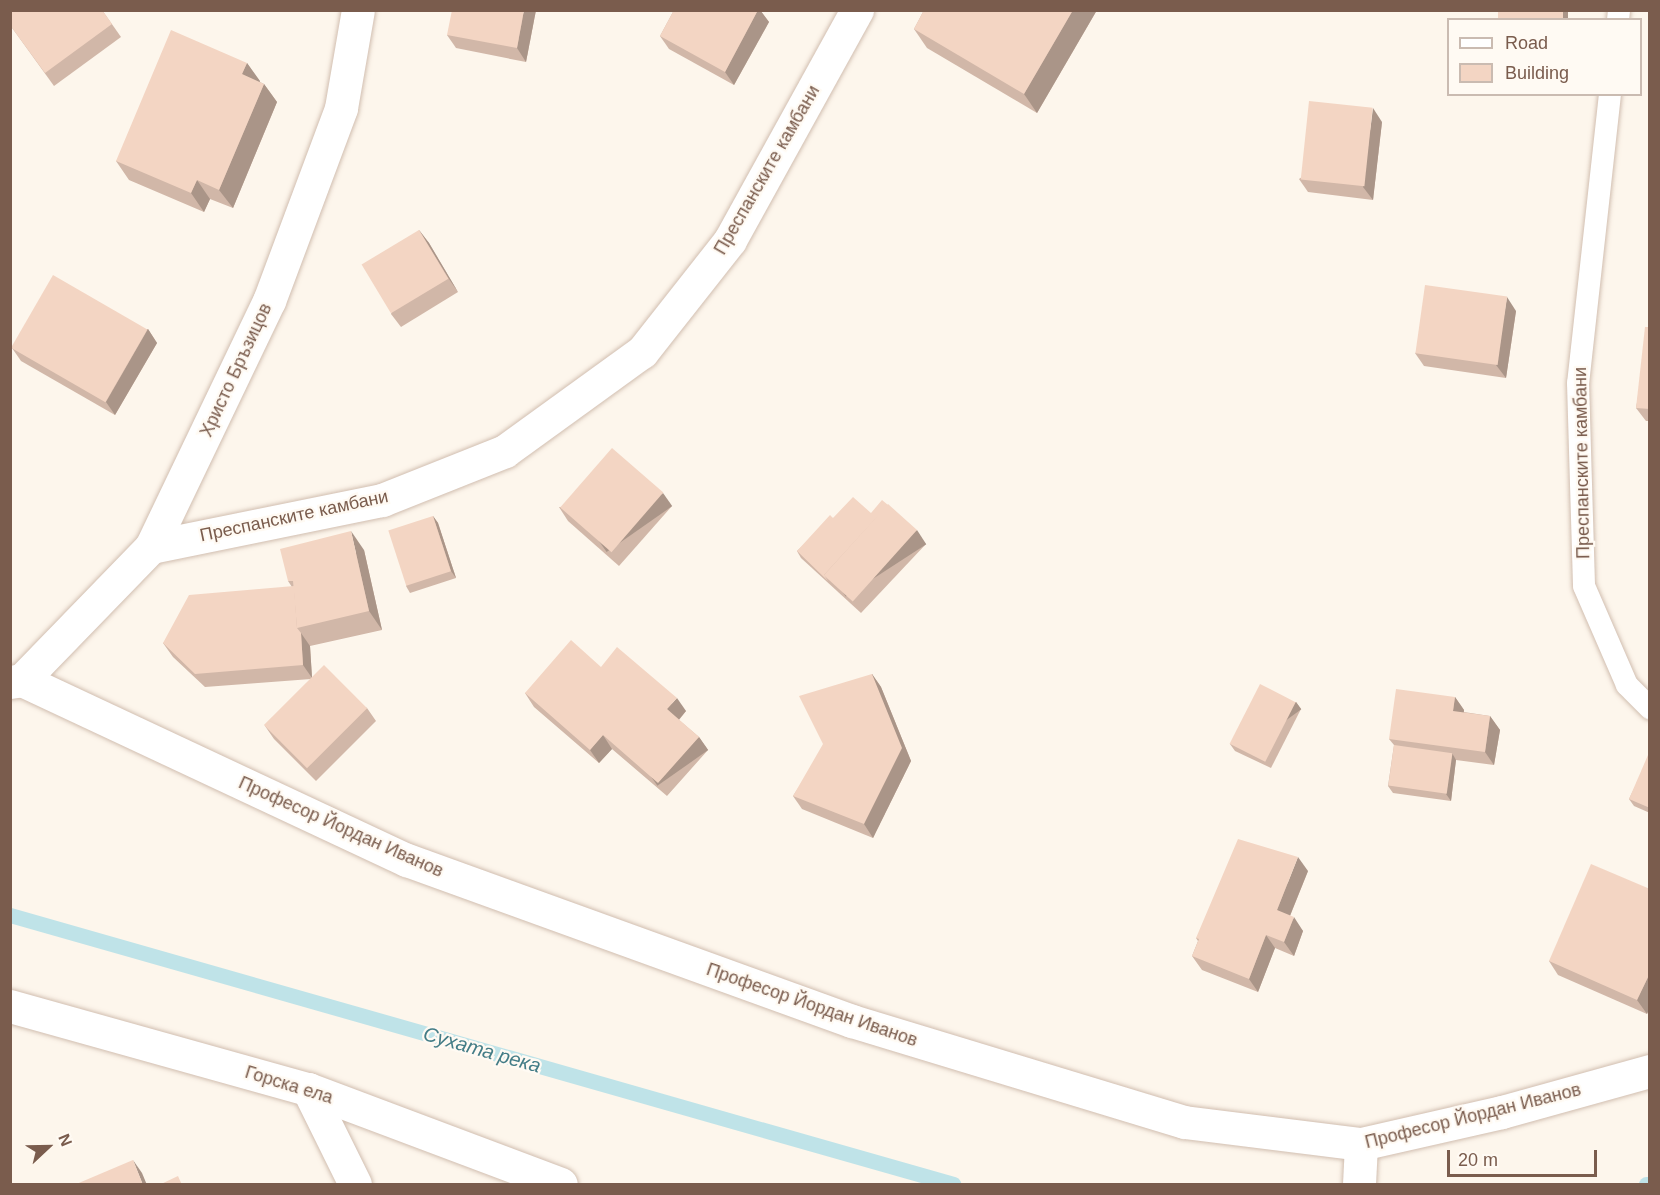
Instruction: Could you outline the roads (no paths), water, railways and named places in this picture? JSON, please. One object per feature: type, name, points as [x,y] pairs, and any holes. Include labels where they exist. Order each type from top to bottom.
[{"type":"street","name":"Христо Бръзицов","points":[[16,681],[151,547],[269,301],[341,108],[358,10]]},
{"type":"street","name":"Преспанските камбани","points":[[151,547],[382,500],[505,451],[642,352],[730,240],[857,10]]},
{"type":"street","name":"Професор Йордан Иванов","points":[[16,681],[407,860],[852,1022],[1184,1122],[1361,1144],[1502,1112],[1650,1071]]},
{"type":"street","name":"Горска ела","points":[[10,1006],[308,1089],[561,1185]]},
{"type":"street","points":[[308,1089],[355,1185]]},
{"type":"street","points":[[1359,1185],[1361,1144]]},
{"type":"lane","name":"Преспанските камбани","points":[[1610,96],[1578,383],[1584,586],[1627,685],[1650,708]]},
{"type":"waterway","name":"Сухата река","points":[[10,915],[953,1184]]}]
